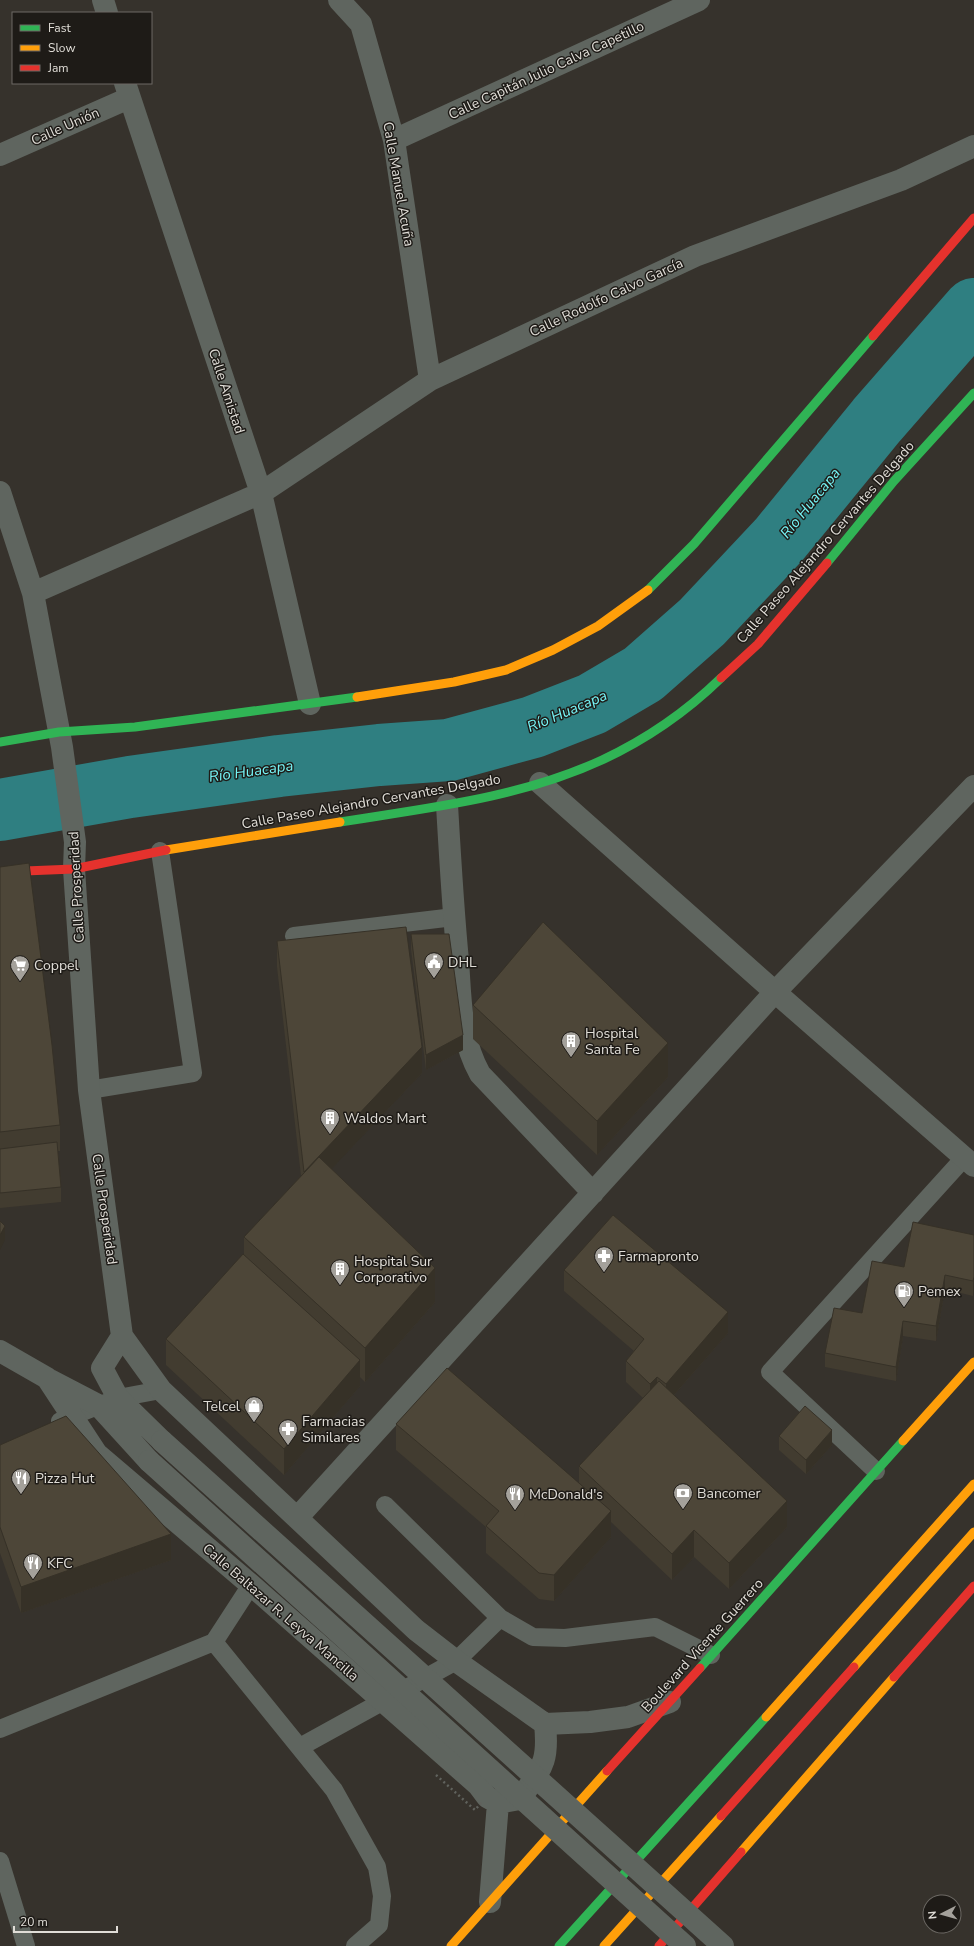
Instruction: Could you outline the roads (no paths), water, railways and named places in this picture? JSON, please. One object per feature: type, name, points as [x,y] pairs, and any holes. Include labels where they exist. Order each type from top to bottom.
[{"type":"main road","points":[[0,742],[60,739],[454,682],[506,670],[553,650],[598,626],[642,596],[699,538],[974,218]]},
{"type":"main road","name":"Calle Paseo Alejandro Cervantes Delgado","points":[[0,872],[74,869],[160,851],[447,805],[499,794],[540,783],[602,760],[657,729],[709,690],[758,644],[831,559],[894,481],[974,393]]},
{"type":"main road","name":"Boulevard Vicente Guerrero","points":[[451,1946],[974,1362]]},
{"type":"main road","points":[[559,1946],[672,1823],[974,1484]]},
{"type":"main road","points":[[604,1946],[974,1532]]},
{"type":"main road","points":[[659,1946],[974,1586]]},
{"type":"street","points":[[103,0],[107,12]]},
{"type":"street","name":"Calle Manuel Acuña","points":[[339,0],[361,24],[394,140],[430,380]]},
{"type":"street","name":"Calle Capitán Julio Calva Capetillo","points":[[394,140],[699,0]]},
{"type":"street","name":"Calle Unión","points":[[0,155],[127,90]]},
{"type":"street","name":"Calle Amistad","points":[[127,90],[261,493],[310,704]]},
{"type":"street","name":"Calle Rodolfo Calvo García","points":[[32,593],[261,493],[430,380],[695,256],[901,180],[974,146]]},
{"type":"street","name":"Calle Prosperidad","points":[[0,492],[32,593],[60,739],[75,842],[74,869],[89,1090],[122,1336]]},
{"type":"street","points":[[540,783],[969,1162]]},
{"type":"street","points":[[297,1518],[775,992],[974,786]]},
{"type":"street","points":[[447,805],[454,917],[464,1029],[471,1056],[480,1074],[593,1193]]},
{"type":"street","points":[[670,1702],[628,1717],[590,1722],[545,1724],[456,1661],[416,1630],[161,1390],[122,1336],[102,1368],[108,1402],[149,1461],[686,1946]]},
{"type":"street","name":"Calle Baltazar R. Leyva Mancilla","points":[[0,1351],[47,1378],[97,1454],[251,1585],[478,1785],[487,1797],[498,1803]]},
{"type":"street","points":[[47,1378],[108,1402],[162,1441],[723,1946]]},
{"type":"street","points":[[490,1902],[498,1803],[520,1799],[543,1766],[548,1747],[545,1724]]},
{"type":"lane","points":[[89,1090],[193,1074],[160,851]]},
{"type":"lane","points":[[294,936],[454,917]]},
{"type":"lane","points":[[876,1471],[770,1372],[969,1162]]},
{"type":"lane","points":[[43,1428],[108,1402],[161,1390]]},
{"type":"lane","points":[[385,1505],[500,1618],[533,1637],[564,1638],[655,1627],[711,1656]]},
{"type":"lane","points":[[1,1725],[214,1642],[251,1585]]},
{"type":"lane","points":[[300,1747],[456,1661],[500,1618]]},
{"type":"lane","points":[[214,1642],[334,1790],[377,1867],[382,1896],[379,1925],[355,1946]]},
{"type":"lane","points":[[0,1860],[26,1946]]},
{"type":"waterway","name":"Río Huacapa","points":[[0,810],[130,787],[279,766],[379,755],[449,750],[533,727],[592,704],[643,674],[702,622],[779,540],[877,420],[974,309]]},
{"type":"place","name":"DHL","points":[[434,979]]},
{"type":"place","name":"Coppel","points":[[20,982]]},
{"type":"place","name":"Hospital Santa Fe","points":[[571,1058]]},
{"type":"place","name":"Waldos Mart","points":[[330,1135]]},
{"type":"place","name":"Farmapronto","points":[[604,1273]]},
{"type":"place","name":"Hospital Sur Corporativo","points":[[340,1286]]},
{"type":"place","name":"Pemex","points":[[904,1308]]},
{"type":"place","name":"Telcel","points":[[254,1423]]},
{"type":"place","name":"Farmacias Similares","points":[[288,1446]]},
{"type":"place","name":"Pizza Hut","points":[[21,1495]]},
{"type":"place","name":"Bancomer","points":[[683,1510]]},
{"type":"place","name":"McDonald's","points":[[515,1511]]},
{"type":"place","name":"KFC","points":[[33,1580]]}]
